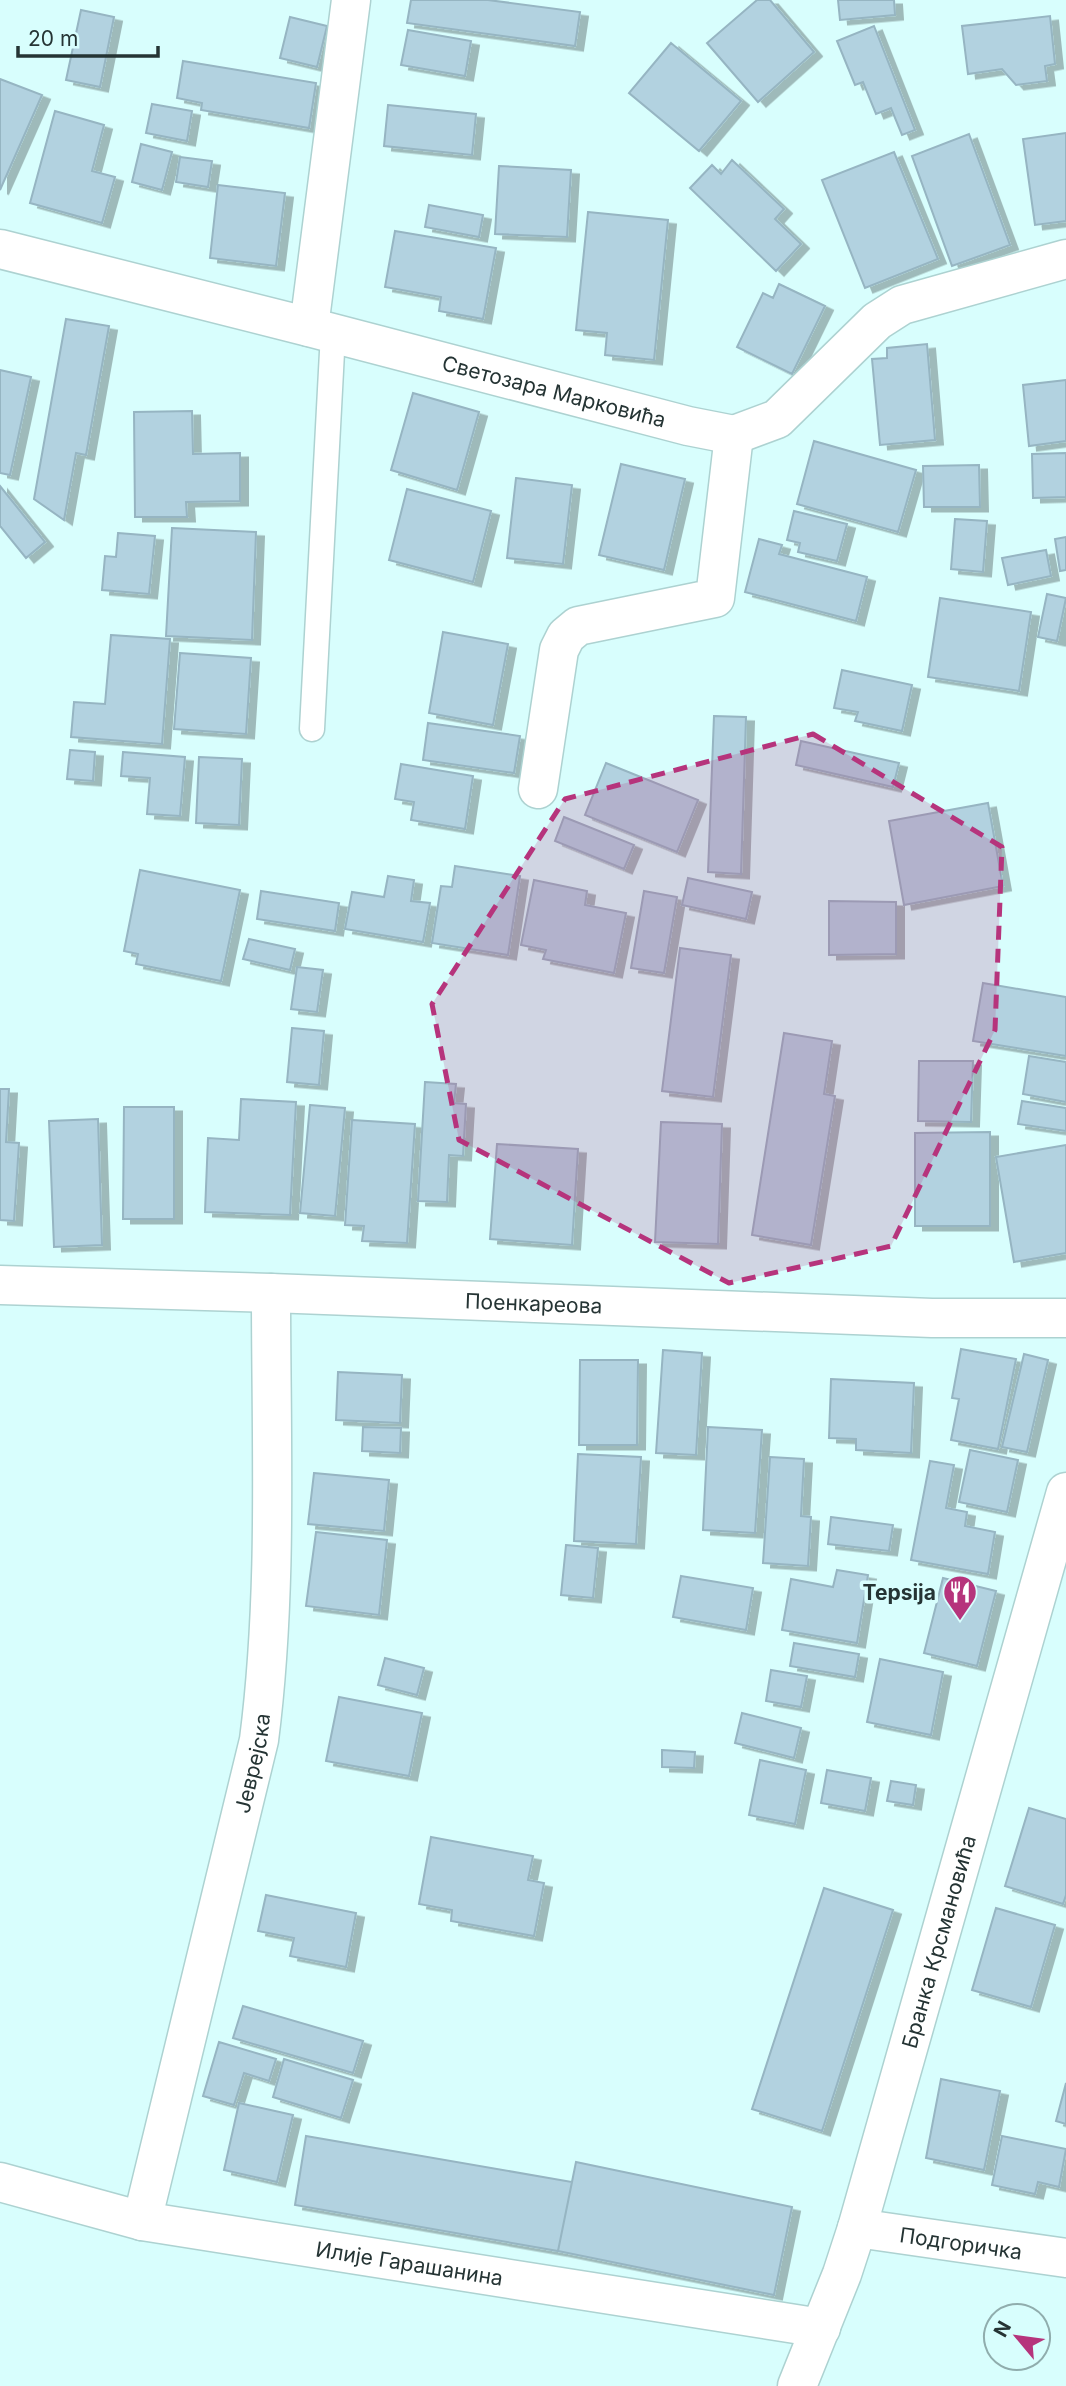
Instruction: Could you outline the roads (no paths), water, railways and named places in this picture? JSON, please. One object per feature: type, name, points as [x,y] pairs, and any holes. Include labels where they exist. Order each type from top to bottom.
[{"type":"street","points":[[321,330],[351,0]]},
{"type":"street","name":"Светозара Марковића","points":[[0,249],[688,426],[734,435]]},
{"type":"street","points":[[538,789],[559,650],[566,636],[578,626],[715,598],[734,435],[777,419],[877,321],[902,305],[1066,259]]},
{"type":"street","name":"Поенкареова","points":[[0,1285],[932,1318],[1066,1318]]},
{"type":"street","name":"Јеврејска","points":[[142,2221],[259,1740],[270,1621],[271,1293]]},
{"type":"street","name":"Бранка Крсмановића","points":[[797,2386],[857,2228],[1066,1492]]},
{"type":"street","name":"Илије Гарашанина","points":[[0,2182],[142,2221],[821,2328]]},
{"type":"street","name":"Подгоричка","points":[[857,2228],[1066,2258]]},
{"type":"lane","points":[[313,729],[321,330]]},
{"type":"place","name":"Tepsija","points":[[960,1622]]}]
